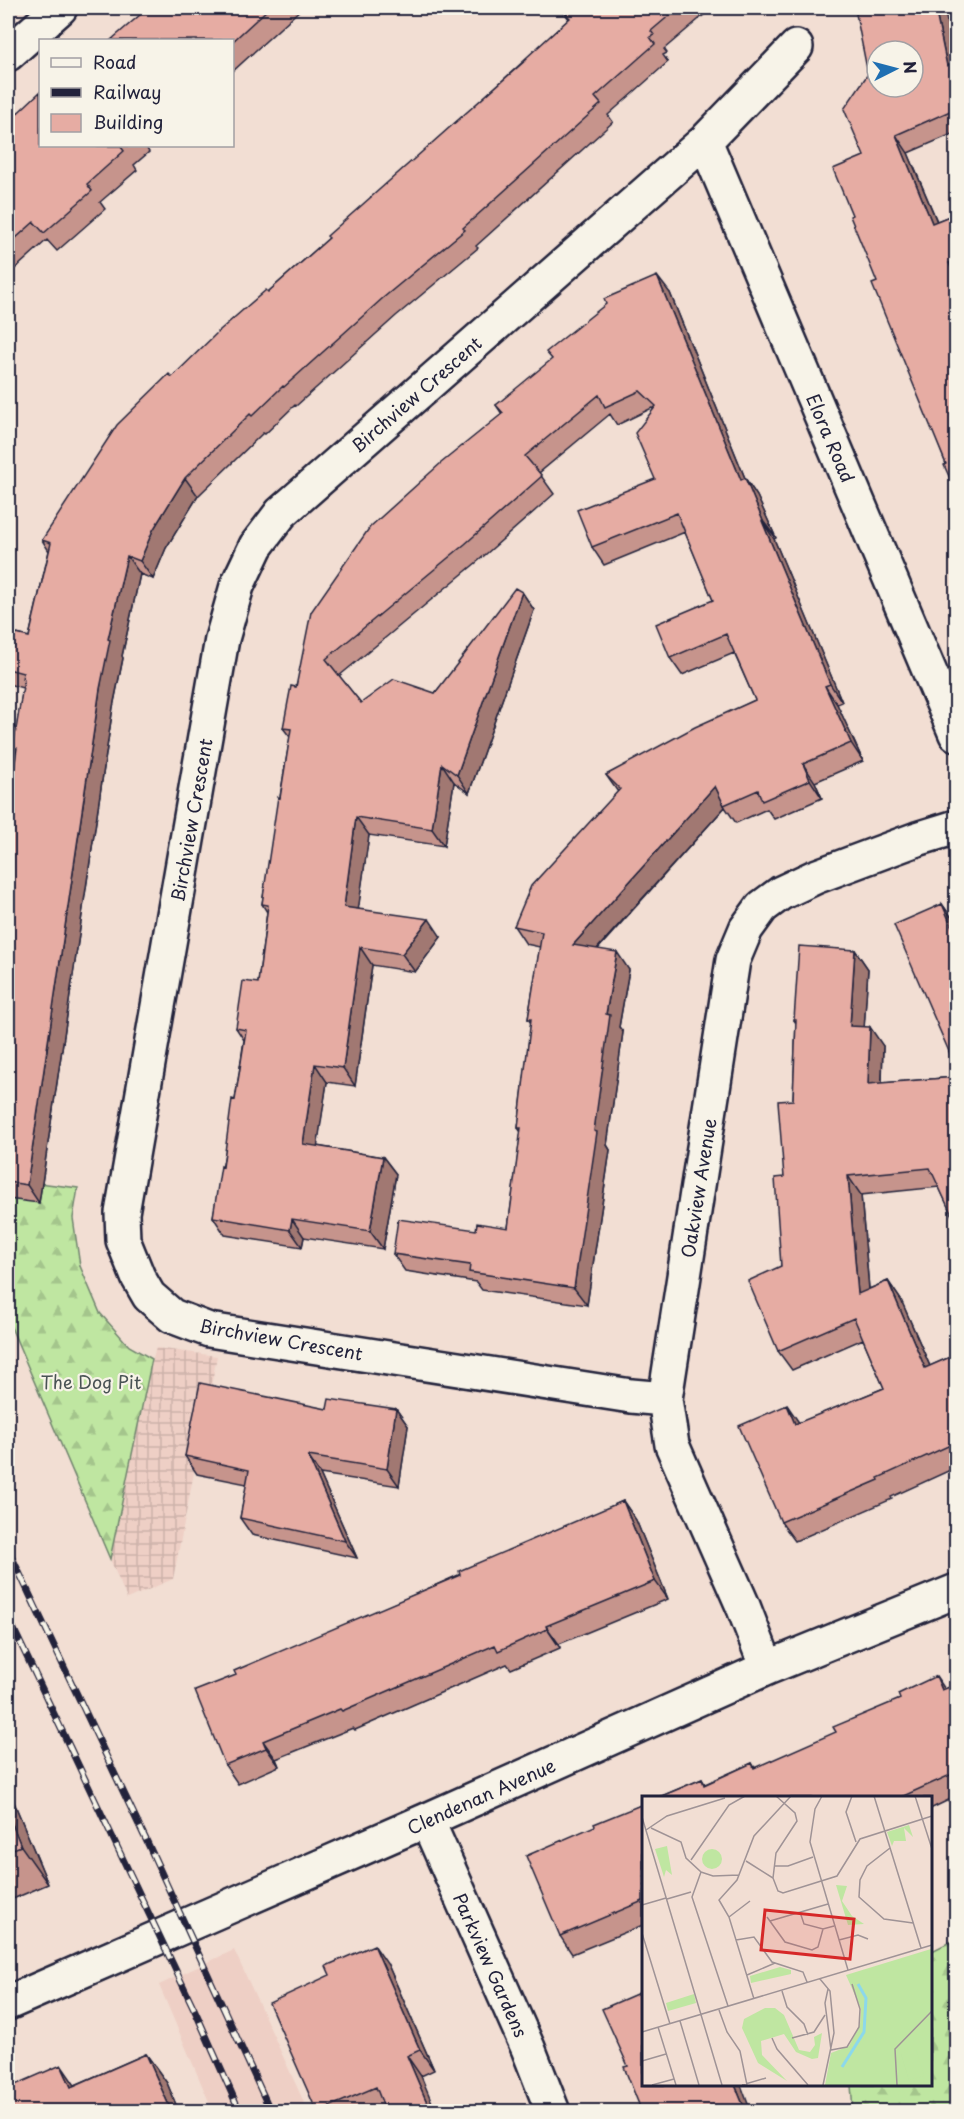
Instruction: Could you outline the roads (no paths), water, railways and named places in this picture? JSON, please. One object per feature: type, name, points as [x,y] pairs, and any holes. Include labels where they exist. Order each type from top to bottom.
[{"type":"street","points":[[8,54],[60,8]]},
{"type":"street","name":"Birchview Crescent","points":[[665,1400],[209,1330],[172,1317],[149,1296],[138,1277],[123,1240],[122,1213],[222,639],[237,586],[256,546],[281,513],[705,141],[796,47]]},
{"type":"street","name":"Elora Road","points":[[705,141],[957,734]]},
{"type":"street","name":"Oakview Avenue","points":[[767,1668],[743,1606],[672,1445],[665,1400],[733,960],[746,929],[762,907],[781,893],[917,839],[957,827]]},
{"type":"street","name":"Clendenan Avenue","points":[[8,2002],[427,1820],[767,1668],[957,1592]]},
{"type":"street","name":"Parkview Gardens","points":[[427,1820],[528,2048],[553,2112]]},
{"type":"railway","points":[[8,1549],[149,1846],[271,2112]]},
{"type":"railway","points":[[8,1617],[196,2013],[240,2112]]},
{"type":"park label","name":"The Dog Pit","points":[[91,1381]]}]
